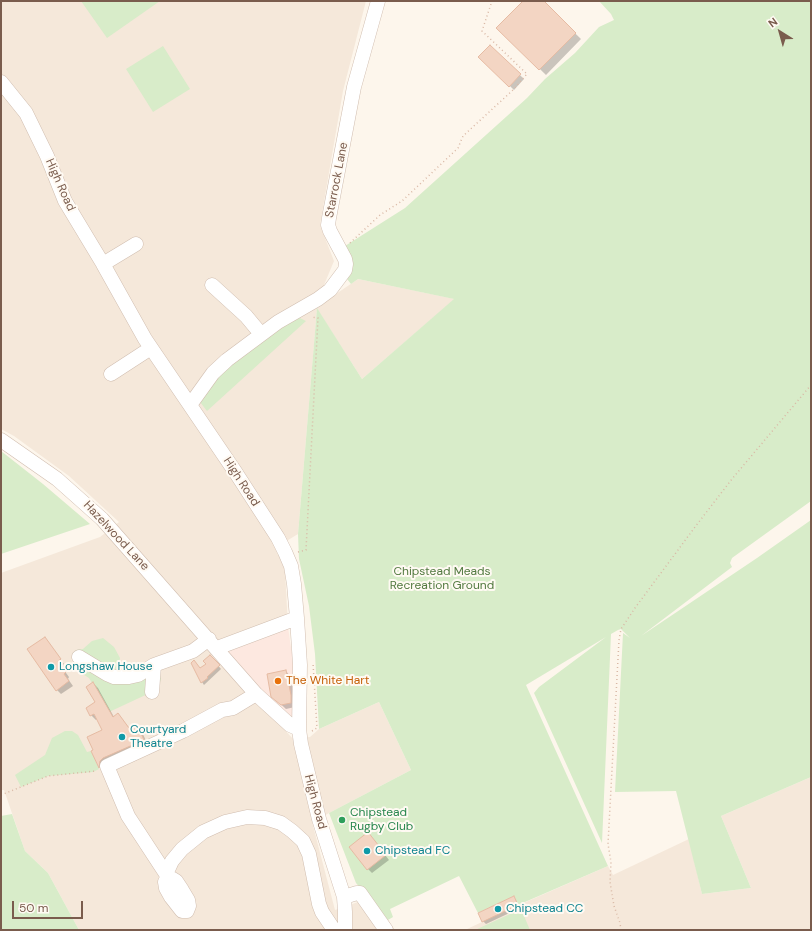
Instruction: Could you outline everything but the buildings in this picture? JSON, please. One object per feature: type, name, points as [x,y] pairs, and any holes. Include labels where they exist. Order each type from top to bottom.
[{"type":"street","name":"Starrock Lane","points":[[190,405],[214,373],[227,360],[278,322],[318,299],[330,290],[345,270],[346,264],[328,225],[354,86],[378,1]]},
{"type":"street","name":"High Road","points":[[1,82],[26,113],[47,156],[65,201],[151,348],[278,538],[285,552],[292,572],[297,618],[305,731],[302,752],[318,819],[344,897],[345,930]]},
{"type":"street","points":[[103,264],[136,244]]},
{"type":"street","points":[[212,285],[246,316],[261,334]]},
{"type":"street","points":[[111,374],[151,348]]},
{"type":"street","name":"Hazelwood Lane","points":[[1,440],[57,479],[102,519],[256,694],[290,725],[305,731]]},
{"type":"street","points":[[79,657],[114,677],[129,677],[138,675],[154,665],[193,651],[297,618]]},
{"type":"street","points":[[152,692],[154,665]]},
{"type":"street","points":[[256,694],[233,708],[222,710],[183,731],[107,766],[128,816],[166,876],[172,861],[182,849],[203,832],[225,822],[247,817],[265,818],[281,823],[303,841],[309,854],[321,908],[334,930]]},
{"type":"street","points":[[344,897],[360,893],[386,930]]},
{"type":"path","points":[[341,251],[380,215],[402,201],[458,148],[463,136],[513,90],[527,74],[482,31],[492,1]]},
{"type":"path","points":[[295,553],[306,550],[318,318],[302,315],[299,310]]},
{"type":"path","points":[[621,930],[614,906],[610,882],[611,862],[608,844],[618,648],[621,629],[694,527],[772,431],[811,386]]},
{"type":"path","points":[[305,731],[317,728],[312,663]]},
{"type":"path","points":[[1,795],[48,776],[93,772],[107,766]]},
{"type":"shaded area","points":[[1,1],[366,1],[343,91],[320,225],[334,261],[324,285],[336,294],[358,279],[455,299],[362,379],[317,309],[298,534],[275,548],[285,570],[288,627],[217,655],[293,739],[310,737],[319,729],[379,702],[411,770],[312,822],[335,910],[368,897],[395,930],[79,930],[48,873],[25,851],[4,790],[1,790],[1,573],[100,537],[119,522],[69,476],[14,436],[1,429]]},
{"type":"shaded area","points":[[288,627],[294,668],[294,722],[273,707],[223,651]]},
{"type":"shaded area","points":[[811,777],[811,930],[465,930],[482,922],[478,913],[514,896],[519,905],[608,866],[613,875],[689,839],[702,894],[751,888],[721,816]]},
{"type":"green space","points":[[81,1],[160,1],[107,38]]},
{"type":"green space","name":"Chipstead Meads Recreation Ground","points":[[599,1],[811,1],[811,501],[732,558],[730,563],[732,567],[641,636],[811,520],[811,777],[721,816],[751,888],[702,894],[676,791],[615,792],[623,633],[630,638],[621,629],[618,630],[611,634],[602,843],[534,693],[539,687],[606,637],[526,685],[608,866],[518,905],[514,896],[478,913],[459,876],[390,909],[393,917],[388,920],[356,883],[329,813],[411,770],[379,702],[319,729],[315,654],[309,606],[299,559],[298,534],[317,308],[362,379],[454,299],[358,279],[351,284],[347,279],[345,246],[405,208],[527,98],[545,79],[575,53],[599,27],[614,20],[611,14]]},
{"type":"green space","points":[[163,46],[190,89],[153,112],[126,69]]},
{"type":"green space","points":[[296,316],[306,321],[207,411],[200,402],[215,375]]},
{"type":"green space","points":[[1,451],[43,484],[90,524],[1,554]]},
{"type":"green space","points":[[103,638],[114,647],[120,658],[118,669],[121,675],[159,673],[161,679],[158,688],[109,712],[89,678],[81,673],[74,663],[72,654],[76,650],[83,649],[92,641]]},
{"type":"green space","points":[[65,731],[72,731],[78,735],[87,752],[91,751],[99,769],[93,772],[48,776],[21,787],[15,775],[45,755],[52,738]]},
{"type":"green space","points":[[12,814],[25,851],[48,873],[79,930],[1,930],[1,816]]},
{"type":"green space","points":[[521,909],[530,930],[475,930]]},
{"type":"place","name":"Longshaw House","points":[[51,667]]},
{"type":"place","name":"The White Hart","points":[[278,681]]},
{"type":"place","name":"Courtyard Theatre","points":[[122,737]]},
{"type":"place","name":"Chipstead Rugby Club","points":[[342,820]]},
{"type":"place","name":"Chipstead FC","points":[[367,851]]},
{"type":"place","name":"Chipstead CC","points":[[498,909]]}]
